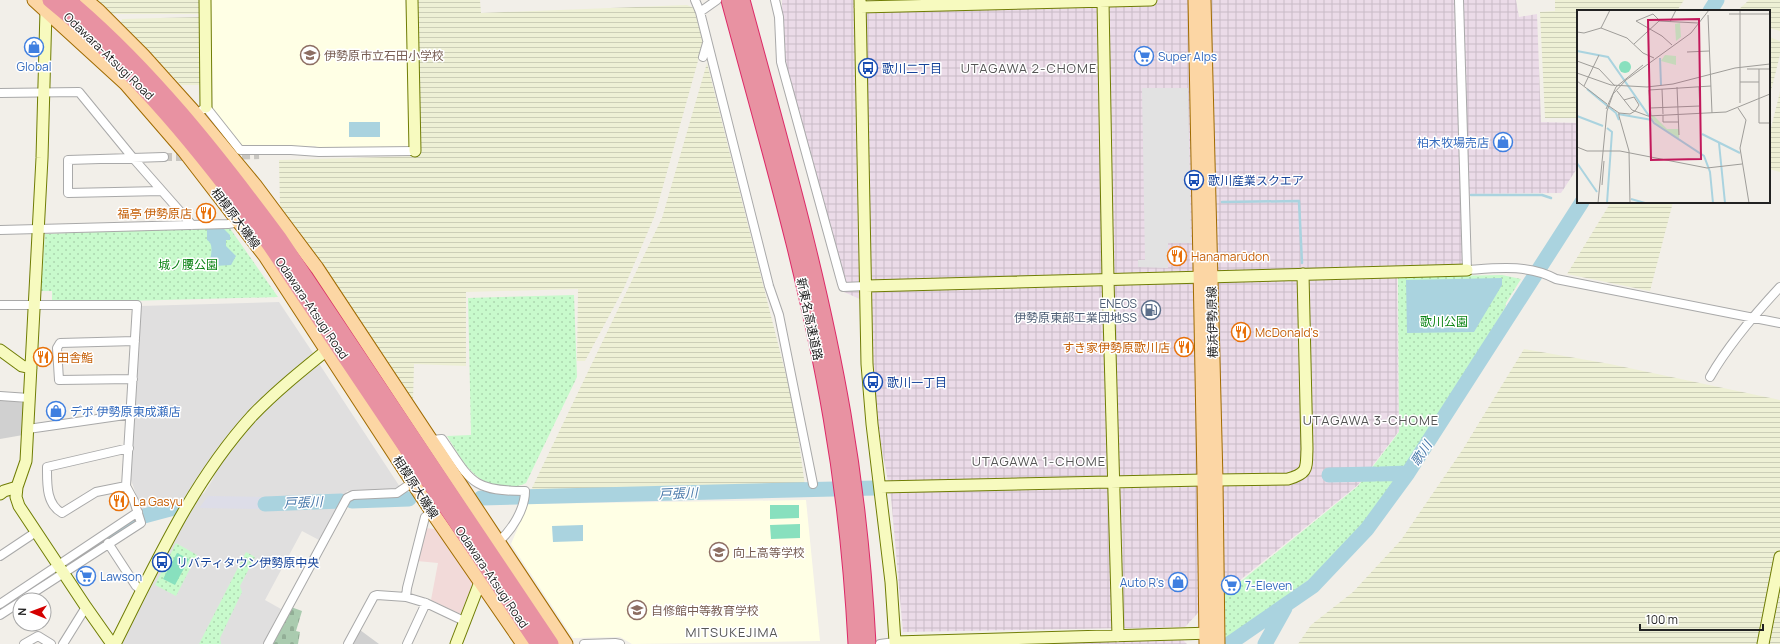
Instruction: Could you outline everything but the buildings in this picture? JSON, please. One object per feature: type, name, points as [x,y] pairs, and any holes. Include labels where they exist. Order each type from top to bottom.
[{"type":"highway","name":"Odawara-Atsugi Road","points":[[68,0],[128,55],[169,100],[235,179],[279,238],[551,644]]},
{"type":"highway","name":"新東名高速道路","points":[[729,0],[792,235],[829,409],[849,548],[856,644]]},
{"type":"highway","name":"新東名高速道路","points":[[742,0],[792,187],[829,342],[843,414],[855,489],[866,598],[868,644]]},
{"type":"highway","name":"Odawara-Atsugi Road","points":[[48,5],[103,46],[161,107],[234,197],[270,245],[538,644]]},
{"type":"main road","name":"相模原大磯線","points":[[34,0],[48,5],[61,24],[126,84],[184,151],[240,222],[265,256],[432,512],[523,644]]},
{"type":"main road","points":[[86,0],[201,110],[237,155],[255,185],[317,268],[566,644]]},
{"type":"main road","name":"横浜伊勢原線","points":[[1195,0],[1205,277],[1213,638]]},
{"type":"main road","name":"横浜伊勢原線","points":[[1204,0],[1205,277]]},
{"type":"street","points":[[201,110],[205,0]]},
{"type":"street","points":[[237,155],[291,150],[319,152],[415,150],[412,0]]},
{"type":"street","points":[[695,0],[700,12],[769,286],[779,315],[813,484]]},
{"type":"street","points":[[700,12],[718,0]]},
{"type":"street","points":[[775,0],[779,17],[781,62],[843,287],[1467,270],[1515,267],[1556,278],[1780,324]]},
{"type":"street","points":[[895,642],[891,582],[867,364],[860,3],[1151,0]]},
{"type":"street","points":[[1459,0],[1467,270]]},
{"type":"street","points":[[1103,1],[1108,280],[1118,636]]},
{"type":"street","points":[[48,5],[45,93],[26,461],[16,487],[16,497],[19,506],[36,532],[86,607],[114,644],[196,490],[228,445],[252,416],[272,396],[326,350]]},
{"type":"street","points":[[46,33],[54,25],[61,24]]},
{"type":"street","points":[[703,57],[707,42]]},
{"type":"street","points":[[0,93],[79,92],[132,158],[192,225]]},
{"type":"street","points":[[259,155],[289,154],[291,150]]},
{"type":"street","points":[[162,191],[68,193],[68,160],[164,157]]},
{"type":"street","points":[[0,230],[192,225],[240,222]]},
{"type":"street","points":[[880,487],[1288,479],[1305,472],[1306,449],[1303,274]]},
{"type":"street","points":[[1710,377],[1720,358],[1751,318],[1780,287]]},
{"type":"street","points":[[0,306],[137,305],[132,414],[126,486],[138,512],[141,523],[108,544],[0,604]]},
{"type":"street","points":[[133,379],[59,380],[57,348],[60,344],[135,341]]},
{"type":"street","points":[[0,350],[22,366],[31,368]]},
{"type":"street","points":[[0,396],[29,398]]},
{"type":"street","points":[[28,429],[132,414]]},
{"type":"street","points":[[431,440],[442,439],[465,473],[475,482],[492,490],[525,491],[525,496],[509,530],[499,541]]},
{"type":"street","points":[[126,486],[96,492],[62,513],[54,509],[51,502],[47,481],[47,467],[129,448]]},
{"type":"street","points":[[268,644],[347,498],[353,495],[397,493],[413,482]]},
{"type":"street","points":[[0,494],[16,487]]},
{"type":"street","points":[[32,592],[138,512]]},
{"type":"street","points":[[406,597],[425,517],[432,512]]},
{"type":"street","points":[[0,556],[36,532]]},
{"type":"street","points":[[108,544],[136,586],[142,590]]},
{"type":"street","points":[[1763,644],[1780,557]]},
{"type":"street","points":[[456,644],[480,582]]},
{"type":"street","points":[[348,644],[366,620],[374,596],[406,597],[426,603],[464,621]]},
{"type":"street","points":[[407,644],[426,603]]},
{"type":"street","points":[[0,615],[12,607]]},
{"type":"street","points":[[63,644],[86,607]]},
{"type":"street","points":[[24,644],[38,636],[51,644]]},
{"type":"street","points":[[880,644],[895,642],[1118,636],[1213,638]]},
{"type":"street","points":[[584,644],[620,644]]},
{"type":"shaded area","points":[[95,0],[200,0],[200,14],[112,14]]},
{"type":"shaded area","name":"伊勢原市立石田小学校","points":[[211,0],[405,0],[412,145],[410,148],[322,150],[315,146],[243,147],[213,110]]},
{"type":"shaded area","points":[[417,0],[480,0],[481,13],[687,5],[694,8],[703,43],[655,215],[624,288],[585,361],[577,361],[578,289],[466,292],[466,366],[414,364],[413,401],[280,207],[279,160],[420,156]]},
{"type":"shaded area","points":[[782,0],[1516,0],[1519,17],[1537,14],[1541,122],[1577,123],[1577,169],[1561,193],[1461,194],[1463,267],[1397,275],[1399,431],[1358,485],[1229,589],[1224,590],[1198,613],[1185,627],[903,632],[891,497],[873,402],[871,304],[844,292],[788,73],[782,72]]},
{"type":"shaded area","points":[[1555,0],[1684,0],[1678,10],[1577,10],[1577,118],[1545,118],[1540,12],[1555,11]]},
{"type":"shaded area","points":[[1749,0],[1780,0],[1780,31],[1770,28],[1770,10],[1738,10]]},
{"type":"shaded area","points":[[199,17],[202,85],[181,85],[121,23],[122,19]]},
{"type":"shaded area","points":[[1770,37],[1780,41],[1780,55],[1770,95]]},
{"type":"shaded area","points":[[707,63],[794,407],[805,486],[535,492],[532,488],[662,218]]},
{"type":"shaded area","points":[[1142,88],[1188,88],[1191,243],[1168,243],[1168,268],[1138,267],[1138,260],[1145,260]]},
{"type":"shaded area","points":[[1780,92],[1780,172],[1770,169],[1770,132]]},
{"type":"shaded area","points":[[1610,203],[1673,203],[1650,291],[1567,274]]},
{"type":"shaded area","points":[[279,302],[313,353],[273,388],[227,438],[180,506],[170,502],[142,511],[131,480],[140,306]]},
{"type":"shaded area","points":[[1524,349],[1610,364],[1780,400],[1780,644],[1298,644],[1311,625],[1353,592],[1401,540],[1463,449]]},
{"type":"shaded area","points":[[318,362],[400,487],[396,489],[347,491],[319,540],[302,531],[265,600],[281,609],[263,644],[122,644],[120,641],[195,500],[204,493],[213,479],[217,466],[263,412]]},
{"type":"shaded area","points":[[0,399],[25,403],[23,435],[0,439]]},
{"type":"shaded area","points":[[208,496],[264,497],[264,509],[199,508]]},
{"type":"shaded area","points":[[806,500],[820,641],[632,644],[620,637],[573,638],[511,544],[528,504]]},
{"type":"shaded area","points":[[425,528],[435,529],[473,584],[461,613],[431,600],[438,563],[417,561]]},
{"type":"shaded area","points":[[360,630],[379,644],[352,644]]},
{"type":"shaded area","points":[[1181,638],[1187,644],[1043,644]]},
{"type":"green space","name":"城ノ腰公園","points":[[229,227],[278,297],[52,303],[52,291],[41,291],[45,234]]},
{"type":"green space","name":"歌川公園","points":[[1502,275],[1521,279],[1506,303],[1505,308],[1405,470],[1369,521],[1341,553],[1326,567],[1226,641],[1223,592],[1234,587],[1358,486],[1399,432],[1398,277]]},
{"type":"green space","points":[[574,295],[577,377],[526,483],[511,487],[492,484],[483,480],[475,475],[463,461],[447,436],[471,435],[468,298]]},
{"type":"green space","points":[[770,505],[799,505],[799,518],[770,519]]},
{"type":"green space","points":[[800,524],[800,538],[771,539],[770,525]]},
{"type":"green space","points":[[176,543],[197,555],[176,596],[155,585]]},
{"type":"green space","points":[[246,552],[255,557],[240,586],[242,592],[220,638],[221,644],[199,644]]},
{"type":"green space","points":[[177,553],[189,559],[175,585],[163,579]]},
{"type":"green space","points":[[291,607],[302,611],[296,631],[300,632],[298,644],[272,644]]},
{"type":"water","points":[[349,122],[380,122],[380,137],[349,137]]},
{"type":"water","points":[[207,229],[224,229],[230,235],[230,240],[226,240],[226,246],[236,256],[231,265],[215,266],[210,261],[211,244],[207,240]]},
{"type":"water","points":[[1502,278],[1502,285],[1474,332],[1407,333],[1406,280]]},
{"type":"water","points":[[583,525],[583,541],[553,542],[552,526]]},
{"type":"waterway","name":"歌川","points":[[1711,10],[1717,0]]},
{"type":"waterway","points":[[1471,195],[1542,195],[1551,198]]},
{"type":"waterway","points":[[1222,202],[1299,201],[1302,263]]},
{"type":"waterway","name":"歌川","points":[[1229,644],[1313,586],[1367,529],[1408,473],[1581,203]]},
{"type":"waterway","name":"戸張川","points":[[1380,474],[1408,473]]},
{"type":"waterway","name":"戸張川","points":[[1329,475],[1375,474]]},
{"type":"waterway","name":"戸張川","points":[[481,498],[875,488]]},
{"type":"waterway","name":"戸張川","points":[[352,501],[409,499]]},
{"type":"waterway","name":"戸張川","points":[[265,504],[341,501]]},
{"type":"waterway","name":"戸張川","points":[[144,516],[174,508]]},
{"type":"waterway","name":"戸張川","points":[[72,562],[134,521]]},
{"type":"waterway","name":"戸張川","points":[[1,610],[55,573]]},
{"type":"waterway","points":[[1265,644],[1285,608]]},
{"type":"tunnel","points":[[230,156],[259,155]]},
{"type":"tunnel","points":[[164,157],[190,157]]},
{"type":"place","name":"Global","points":[[34,47]]},
{"type":"place","name":"伊勢原市立石田小学校","points":[[310,55]]},
{"type":"place","name":"Super Alps","points":[[1144,56]]},
{"type":"place","name":"歌川二丁目","points":[[868,68]]},
{"type":"place","name":"柏木牧場売店","points":[[1503,142]]},
{"type":"place","name":"歌川産業スクエア","points":[[1194,180]]},
{"type":"place","name":"福亭 伊勢原店","points":[[206,213]]},
{"type":"place","name":"Hanamarūdon","points":[[1177,256]]},
{"type":"place","name":"ENEOS 伊勢原東部工業団地SS","points":[[1151,310]]},
{"type":"place","name":"McDonald's","points":[[1241,332]]},
{"type":"place","name":"すき家伊勢原歌川店","points":[[1184,347]]},
{"type":"place","name":"田舎鮨","points":[[43,357]]},
{"type":"place","name":"歌川一丁目","points":[[873,382]]},
{"type":"place","name":"デポ 伊勢原東成瀬店","points":[[56,411]]},
{"type":"place","name":"La Gasyu","points":[[119,501]]},
{"type":"place","name":"向上高等学校","points":[[719,552]]},
{"type":"place","name":"リバティタウン伊勢原中央","points":[[162,562]]},
{"type":"place","name":"Lawson","points":[[86,576]]},
{"type":"place","name":"Auto R's","points":[[1178,582]]},
{"type":"place","name":"7-Eleven","points":[[1231,585]]},
{"type":"place","name":"自修館中等教育学校","points":[[637,610]]},
{"type":"district","name":"UTAGAWA 2-CHOME","points":[[1029,68]]},
{"type":"district","name":"UTAGAWA 3-CHOME","points":[[1371,420]]},
{"type":"district","name":"UTAGAWA 1-CHOME","points":[[1039,461]]},
{"type":"district","name":"MITSUKEJIMA","points":[[732,632]]}]
